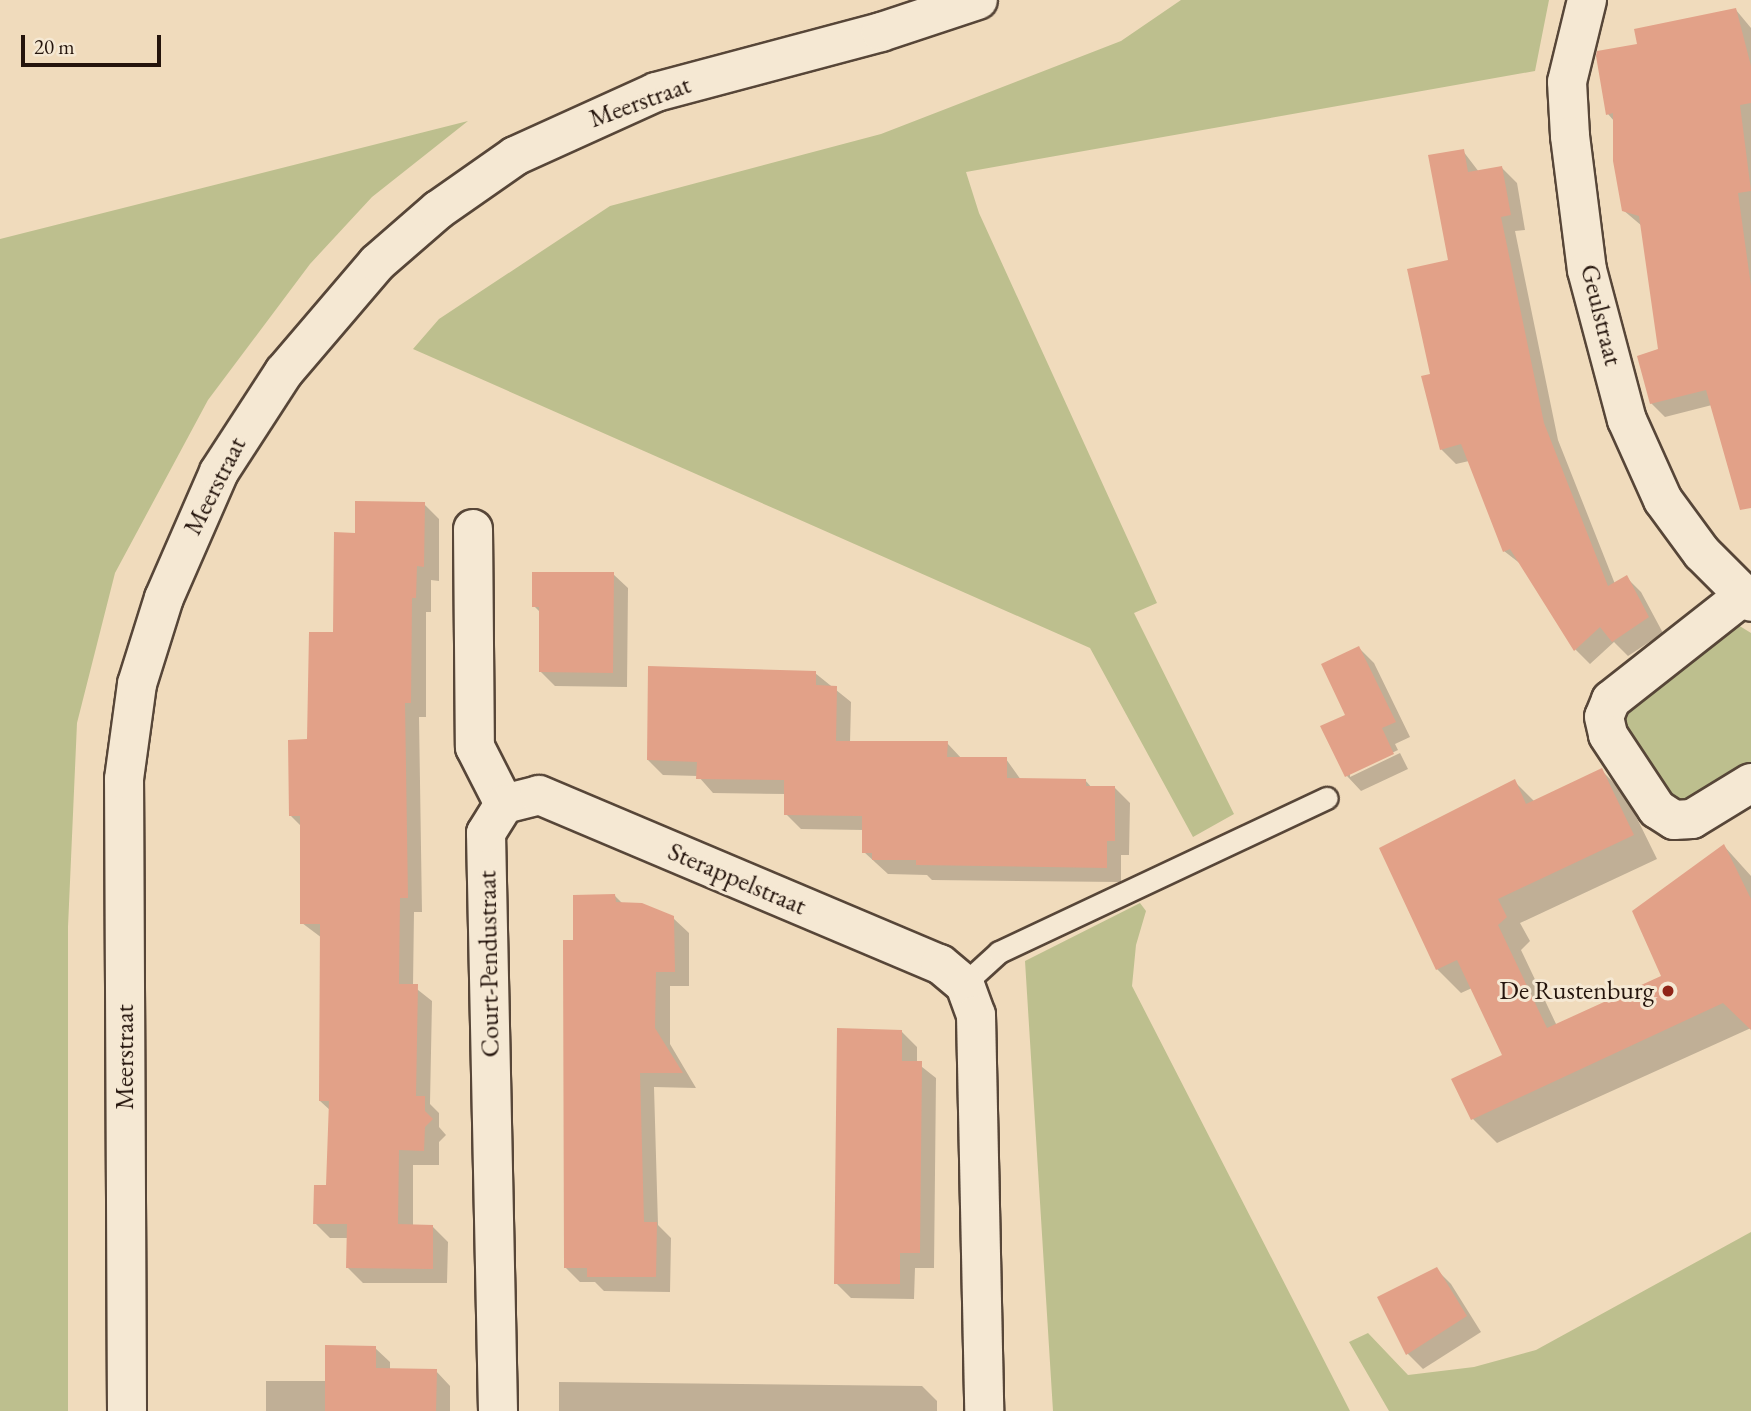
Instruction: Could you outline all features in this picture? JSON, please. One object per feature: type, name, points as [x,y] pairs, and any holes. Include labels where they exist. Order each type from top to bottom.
[{"type":"street","name":"Meerstraat","points":[[127,1411],[124,779],[137,684],[164,598],[226,460],[284,372],[377,263],[438,210],[515,156],[656,92],[881,32],[978,0]]},
{"type":"street","name":"Geulstraat","points":[[1587,0],[1567,82],[1587,270],[1628,420],[1663,500],[1747,600],[1611,700],[1604,717],[1608,735],[1657,809],[1674,820],[1692,819],[1751,783]]},
{"type":"street","points":[[473,529],[475,747],[504,804]]},
{"type":"street","name":"Sterappelstraat","points":[[504,804],[539,796],[940,964],[964,984]]},
{"type":"street","name":"Court-Pendustraat","points":[[498,1411],[486,833],[504,804]]},
{"type":"street","points":[[964,984],[976,1015],[984,1411]]},
{"type":"lane","points":[[964,984],[999,952],[1327,798]]},
{"type":"green space","points":[[1181,0],[1549,0],[1535,71],[966,172],[979,213],[1157,603],[1134,613],[1234,814],[1193,837],[1090,648],[413,349],[439,319],[610,206],[881,134],[1121,41]]},
{"type":"green space","points":[[468,121],[372,197],[310,264],[208,400],[115,573],[77,723],[68,927],[68,1411],[0,1411],[0,239]]},
{"type":"green space","points":[[1738,625],[1751,633],[1751,769],[1691,804],[1667,799],[1622,721],[1629,708]]},
{"type":"green space","points":[[1140,903],[1146,911],[1136,945],[1132,986],[1350,1411],[1053,1411],[1025,961]]},
{"type":"green space","points":[[1751,1232],[1751,1411],[1389,1411],[1349,1342],[1368,1333],[1408,1375],[1474,1367],[1536,1350]]},
{"type":"building","points":[[1736,8],[1751,66],[1751,103],[1740,105],[1751,191],[1738,193],[1751,286],[1751,508],[1740,510],[1706,390],[1650,404],[1637,356],[1658,349],[1639,216],[1622,211],[1613,161],[1613,113],[1606,115],[1596,56],[1597,51],[1637,44],[1634,29]]},
{"type":"building","points":[[1464,149],[1468,172],[1502,166],[1511,215],[1501,217],[1544,423],[1608,586],[1627,575],[1649,617],[1612,642],[1600,627],[1574,651],[1510,549],[1503,552],[1461,444],[1440,450],[1421,376],[1430,374],[1407,269],[1448,260],[1428,155]]},
{"type":"building","points":[[355,501],[425,502],[424,567],[417,566],[416,598],[412,598],[411,703],[405,703],[408,898],[400,898],[399,984],[418,984],[416,1096],[425,1096],[425,1111],[433,1119],[425,1127],[424,1151],[399,1150],[398,1224],[433,1225],[433,1269],[346,1268],[347,1224],[313,1224],[314,1185],[326,1185],[329,1101],[319,1101],[320,924],[300,924],[300,816],[289,816],[288,740],[307,739],[309,632],[333,632],[334,532],[355,533]]},
{"type":"building","points":[[532,572],[614,572],[613,673],[539,672],[539,607],[532,607]]},
{"type":"building","points":[[1359,646],[1396,722],[1382,728],[1394,754],[1345,777],[1320,726],[1345,715],[1321,664]]},
{"type":"building","points":[[648,666],[816,671],[816,685],[837,686],[836,741],[948,741],[947,757],[1007,757],[1007,778],[1086,779],[1086,786],[1115,786],[1115,841],[1107,841],[1107,868],[916,865],[916,860],[872,860],[872,853],[862,853],[862,816],[784,815],[784,780],[696,779],[697,762],[647,760]]},
{"type":"building","points":[[1602,768],[1634,835],[1498,899],[1507,917],[1498,925],[1547,1028],[1661,976],[1632,911],[1724,844],[1751,899],[1751,1030],[1723,1003],[1471,1120],[1451,1079],[1502,1055],[1457,960],[1436,970],[1379,848],[1515,779],[1526,804]]},
{"type":"building","points":[[615,894],[616,902],[642,903],[674,916],[675,972],[656,972],[655,1028],[683,1073],[640,1073],[644,1222],[657,1222],[656,1277],[587,1277],[587,1268],[564,1268],[563,940],[573,940],[573,895]]},
{"type":"building","points":[[837,1028],[902,1030],[902,1061],[922,1061],[920,1253],[900,1253],[900,1284],[834,1284]]},
{"type":"building","points":[[1437,1267],[1467,1316],[1406,1355],[1377,1297]]},
{"type":"building","points":[[325,1345],[376,1346],[376,1368],[437,1369],[436,1411],[325,1411]]},
{"type":"place","name":"De Rustenburg","points":[[1668,991]]}]
